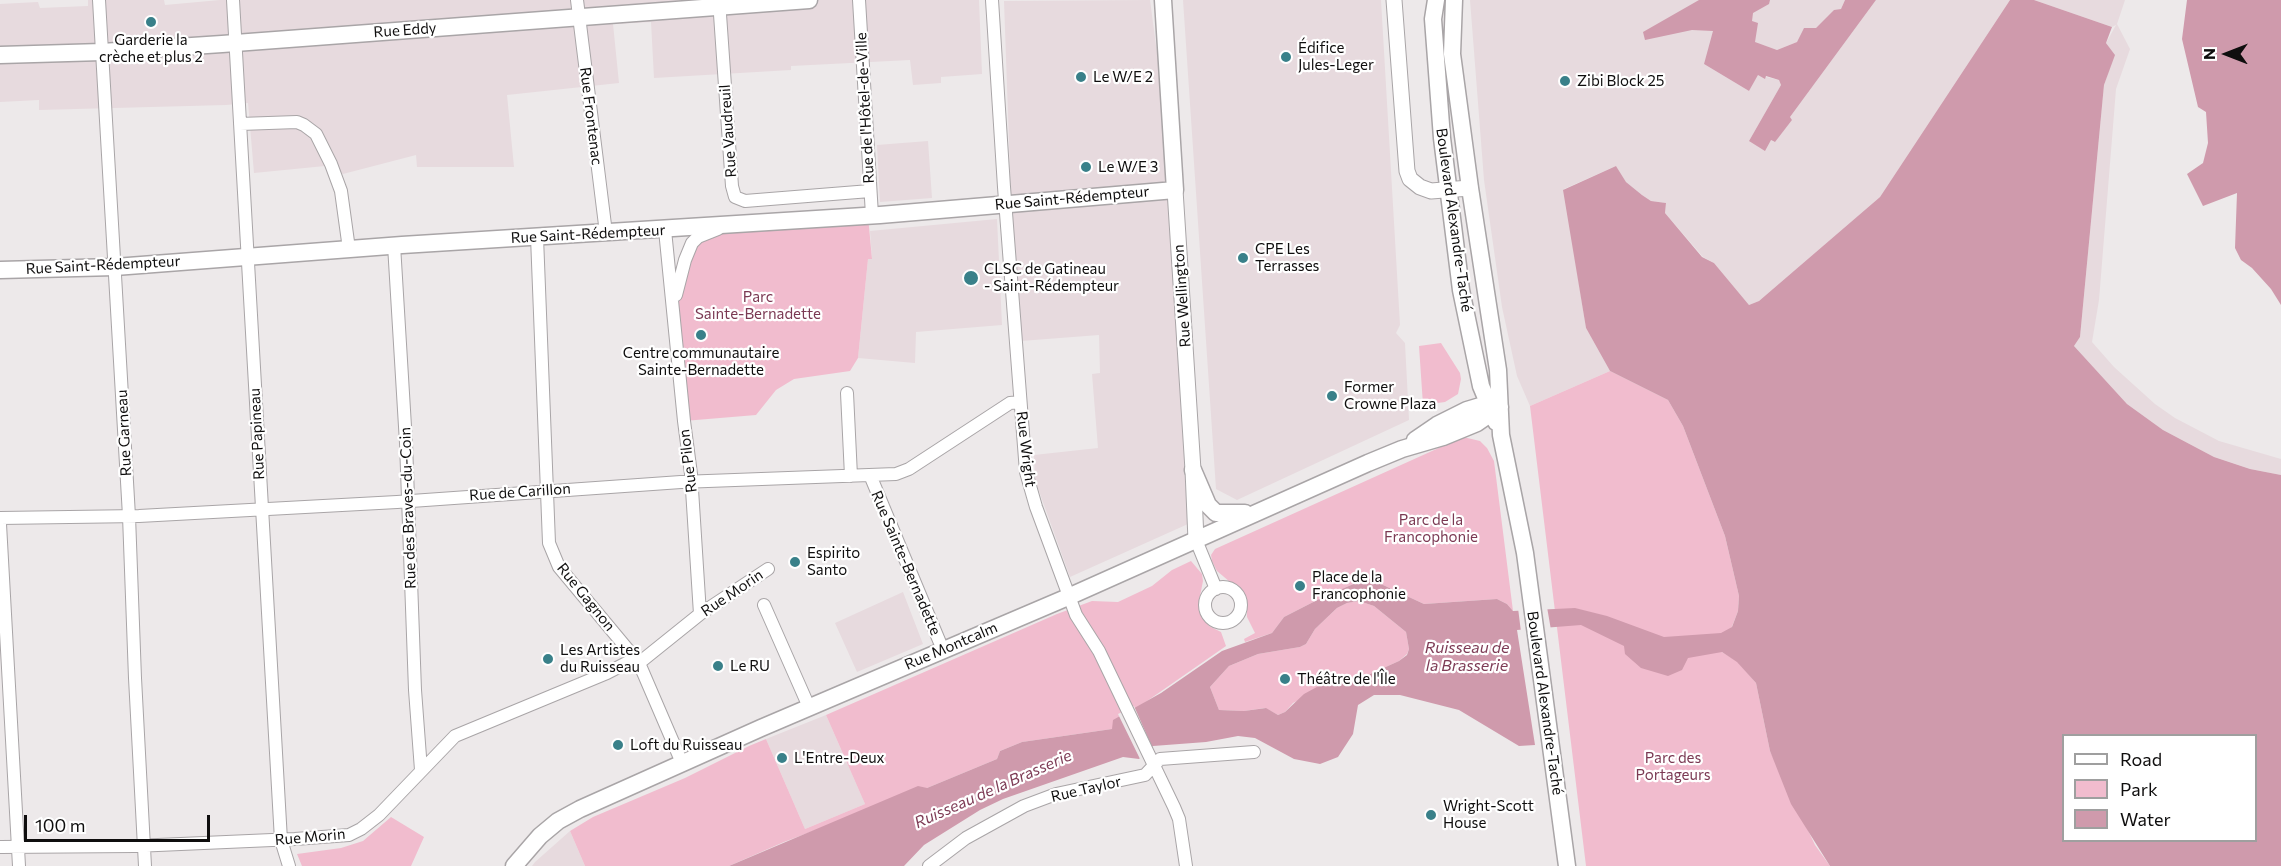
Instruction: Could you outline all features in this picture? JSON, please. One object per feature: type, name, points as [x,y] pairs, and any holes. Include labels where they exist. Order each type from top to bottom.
[{"type":"main road","name":"Rue Eddy","points":[[0,55],[102,52],[235,43],[578,8],[809,0]]},
{"type":"main road","name":"Rue Wellington","points":[[1163,0],[1175,190]]},
{"type":"main road","name":"Boulevard Alexandre-Taché","points":[[1436,0],[1434,31],[1442,138],[1461,292],[1481,386],[1495,406]]},
{"type":"main road","name":"Boulevard Alexandre-Taché","points":[[1454,0],[1452,54],[1498,370],[1495,406],[1518,515],[1568,866]]},
{"type":"main road","name":"Rue Saint-Rédempteur","points":[[0,270],[115,267],[394,245],[665,230],[1175,190]]},
{"type":"main road","name":"Rue Montcalm","points":[[514,866],[532,843],[565,817],[809,707],[1068,597],[1402,448],[1443,437],[1477,423],[1495,406]]},
{"type":"main road","points":[[1193,470],[1208,506],[1216,513],[1224,515],[1255,513]]},
{"type":"street","name":"Rue Garneau","points":[[99,0],[129,516],[145,866]]},
{"type":"street","name":"Rue Papineau","points":[[233,0],[281,840],[289,866]]},
{"type":"street","name":"Rue de l'Hôtel-de-Ville","points":[[859,0],[872,215]]},
{"type":"street","name":"Rue Wright","points":[[992,0],[1005,203],[1024,456],[1028,482],[1068,597],[1080,623],[1099,651],[1126,704],[1179,819],[1186,866]]},
{"type":"street","points":[[1394,0],[1407,171],[1410,179],[1420,187],[1437,191],[1470,188]]},
{"type":"street","name":"Rue Vaudreuil","points":[[720,3],[732,186],[735,197],[745,201],[870,191]]},
{"type":"street","name":"Rue Frontenac","points":[[578,8],[606,233]]},
{"type":"street","points":[[240,124],[297,122],[304,124],[316,134],[329,158],[341,191],[349,249]]},
{"type":"street","name":"Rue Wellington","points":[[1175,190],[1196,540],[1216,589]]},
{"type":"street","name":"Rue Pilon","points":[[674,308],[685,260],[692,243],[698,237],[728,225]]},
{"type":"street","name":"Rue Pilon","points":[[665,230],[691,482],[700,614]]},
{"type":"street","name":"Rue Gagnon","points":[[537,237],[545,490],[549,543],[559,567],[637,660],[682,763]]},
{"type":"street","name":"Rue des Braves-du-Coin","points":[[394,245],[415,690],[421,770]]},
{"type":"street","points":[[847,393],[851,476]]},
{"type":"street","name":"Rue de Carillon","points":[[0,518],[129,516],[407,501],[545,490],[902,472],[1010,403],[1020,402]]},
{"type":"street","name":"Rue Sainte-Bernadette","points":[[870,475],[943,650]]},
{"type":"street","points":[[0,524],[20,866]]},
{"type":"street","name":"Rue Morin","points":[[0,848],[281,840],[340,836],[356,832],[379,815],[455,736],[637,660],[700,614],[768,569]]},
{"type":"street","points":[[764,605],[809,707]]},
{"type":"street","name":"Rue Taylor","points":[[929,866],[966,838],[1024,806],[1056,794],[1145,775],[1152,760],[1254,752]]},
{"type":"shaded area","points":[[88,0],[164,0],[165,5],[220,0],[979,0],[982,74],[941,77],[941,83],[913,85],[910,60],[791,66],[791,70],[654,78],[651,22],[613,24],[619,83],[507,95],[514,167],[417,167],[416,155],[343,174],[325,166],[254,173],[248,103],[39,110],[39,100],[0,102],[0,4],[38,2],[40,8],[88,6]]},
{"type":"shaded area","points":[[1150,0],[1164,106],[1188,524],[1070,577],[1035,480],[1034,455],[1098,448],[1092,374],[1100,373],[1099,335],[1021,341],[1011,199],[1004,1]]},
{"type":"shaded area","points":[[1183,0],[1381,0],[1400,325],[1396,333],[1405,343],[1409,420],[1237,500],[1216,489]]},
{"type":"shaded area","points":[[1470,0],[1845,0],[1841,9],[1834,11],[1797,42],[1777,50],[1756,43],[1704,64],[1749,91],[1758,75],[1779,80],[1781,85],[1749,141],[1771,140],[1774,142],[1876,0],[2010,0],[1880,197],[1759,301],[1749,305],[1714,263],[1703,257],[1665,213],[1666,203],[1651,201],[1642,195],[1626,182],[1616,166],[1564,189],[1586,328],[1610,371],[1530,406],[1517,376],[1502,307],[1484,180]]},
{"type":"shaded area","points":[[2034,0],[2125,0],[2117,24],[2130,49],[2116,89],[2099,300],[2092,342],[2114,367],[2155,404],[2175,418],[2219,441],[2281,459],[2281,475],[2250,469],[2214,457],[2163,430],[2127,404],[2074,346],[2080,337],[2104,85],[2114,55],[2106,43],[2116,25],[2112,27]]},
{"type":"shaded area","points":[[928,141],[932,198],[880,202],[877,145]]},
{"type":"shaded area","points":[[997,219],[1002,325],[916,332],[915,363],[858,358],[868,259],[872,258],[870,231]]},
{"type":"shaded area","points":[[903,592],[923,644],[857,672],[835,623]]},
{"type":"shaded area","points":[[826,715],[865,804],[805,829],[766,739]]},
{"type":"shaded area","points":[[570,831],[585,866],[532,866],[535,862]]},
{"type":"green space","name":"Parc Sainte-Bernadette","points":[[868,216],[872,259],[868,259],[858,358],[850,371],[794,379],[776,390],[756,415],[684,421],[674,308],[685,260],[709,232]]},
{"type":"green space","points":[[1441,343],[1460,373],[1458,394],[1445,402],[1423,405],[1419,346]]},
{"type":"green space","name":"Parc des Portageurs","points":[[1610,371],[1668,400],[1683,426],[1725,536],[1739,596],[1738,611],[1722,652],[1737,661],[1756,683],[1770,751],[1815,845],[1830,866],[1586,866],[1530,406]]},
{"type":"green space","name":"Parc de la Francophonie","points":[[1463,437],[1480,441],[1494,461],[1513,611],[1507,604],[1497,599],[1424,604],[1368,578],[1284,617],[1272,633],[1245,642],[1244,639],[1255,633],[1247,617],[1247,601],[1243,593],[1217,571],[1211,555],[1215,549]]},
{"type":"green space","points":[[1191,561],[1202,574],[1199,601],[1209,626],[1221,632],[1226,646],[1137,708],[1121,716],[1112,729],[1022,742],[1000,751],[997,759],[784,842],[729,866],[585,866],[570,831],[593,817],[685,778],[766,739],[805,829],[865,804],[826,715],[1057,614],[1092,601],[1118,602],[1152,586],[1172,570]]},
{"type":"green space","points":[[1359,601],[1374,606],[1406,632],[1409,649],[1399,661],[1348,684],[1340,681],[1333,683],[1293,703],[1285,712],[1278,715],[1265,708],[1244,711],[1219,710],[1210,687],[1229,666],[1258,654],[1306,644],[1315,629],[1337,608]]},
{"type":"green space","points":[[391,817],[424,837],[411,866],[302,866],[297,854],[341,848],[363,841]]},
{"type":"water","points":[[1699,0],[1770,0],[1769,4],[1753,13],[1752,21],[1758,23],[1755,42],[1777,50],[1797,42],[1804,28],[1816,28],[1834,10],[1841,9],[1845,0],[1876,0],[1790,117],[1792,120],[1775,142],[1771,140],[1765,151],[1749,141],[1781,85],[1779,80],[1766,76],[1765,79],[1758,75],[1749,91],[1704,64],[1713,31],[1692,30],[1645,40],[1643,32]]},
{"type":"water","name":"Ruisseau de la Brasserie","points":[[2010,0],[2034,0],[2112,27],[2106,43],[2115,55],[2104,85],[2080,337],[2074,346],[2127,404],[2163,430],[2214,457],[2250,469],[2281,475],[2281,866],[1830,866],[1791,804],[1770,751],[1756,683],[1737,662],[1722,652],[1688,658],[1682,670],[1668,676],[1641,668],[1625,654],[1624,646],[1581,625],[1517,630],[1535,745],[1519,746],[1459,710],[1400,695],[1374,695],[1358,705],[1353,734],[1338,757],[1320,764],[1294,759],[1255,738],[1238,736],[1206,742],[1153,746],[1139,759],[1123,757],[1003,799],[980,810],[924,845],[904,866],[729,866],[918,786],[927,788],[997,759],[1000,751],[1022,742],[1112,729],[1113,720],[1161,693],[1222,651],[1272,633],[1284,617],[1368,578],[1424,604],[1497,599],[1507,604],[1513,611],[1575,608],[1607,616],[1664,637],[1721,633],[1732,627],[1738,611],[1739,596],[1725,536],[1683,426],[1668,400],[1610,371],[1586,328],[1563,190],[1616,166],[1626,182],[1642,195],[1651,201],[1666,203],[1665,213],[1702,257],[1714,263],[1749,305],[1759,301],[1880,197]],"holes":[[[1359,601],[1374,606],[1406,632],[1409,649],[1407,655],[1399,661],[1348,684],[1340,681],[1326,682],[1304,694],[1285,712],[1278,715],[1266,708],[1244,711],[1219,710],[1210,687],[1229,666],[1258,654],[1306,644],[1315,629],[1337,608],[1347,603]]]},
{"type":"water","points":[[2187,0],[2281,0],[2281,305],[2271,289],[2252,268],[2241,260],[2235,248],[2237,193],[2203,206],[2187,174],[2203,163],[2208,143],[2206,112],[2198,107],[2182,39]]},
{"type":"pier","points":[[1547,607],[1551,630],[1521,632],[1518,608]]},
{"type":"pier","points":[[1134,706],[1153,749],[1141,761],[1118,714]]},
{"type":"place","name":"Garderie la crèche et plus 2","points":[[151,22]]},
{"type":"place","name":"Édifice Jules-Leger","points":[[1286,57]]},
{"type":"place","name":"Le W/E 2","points":[[1081,77]]},
{"type":"place","name":"Zibi Block 25","points":[[1565,81]]},
{"type":"place","name":"Le W/E 3","points":[[1086,167]]},
{"type":"place","name":"CPE Les Terrasses","points":[[1243,258]]},
{"type":"place","name":"CLSC de Gatineau - Saint-Rédempteur","points":[[971,278]]},
{"type":"place","name":"Centre communautaire Sainte-Bernadette","points":[[701,335]]},
{"type":"place","name":"Former Crowne Plaza","points":[[1332,396]]},
{"type":"place","name":"Espirito Santo","points":[[795,562]]},
{"type":"place","name":"Place de la Francophonie","points":[[1300,586]]},
{"type":"place","name":"Les Artistes du Ruisseau","points":[[548,659]]},
{"type":"place","name":"Le RU","points":[[718,666]]},
{"type":"place","name":"Théâtre de l'Île","points":[[1285,679]]},
{"type":"place","name":"Loft du Ruisseau","points":[[618,745]]},
{"type":"place","name":"L'Entre-Deux","points":[[782,758]]},
{"type":"place","name":"Wright-Scott House","points":[[1431,815]]}]
